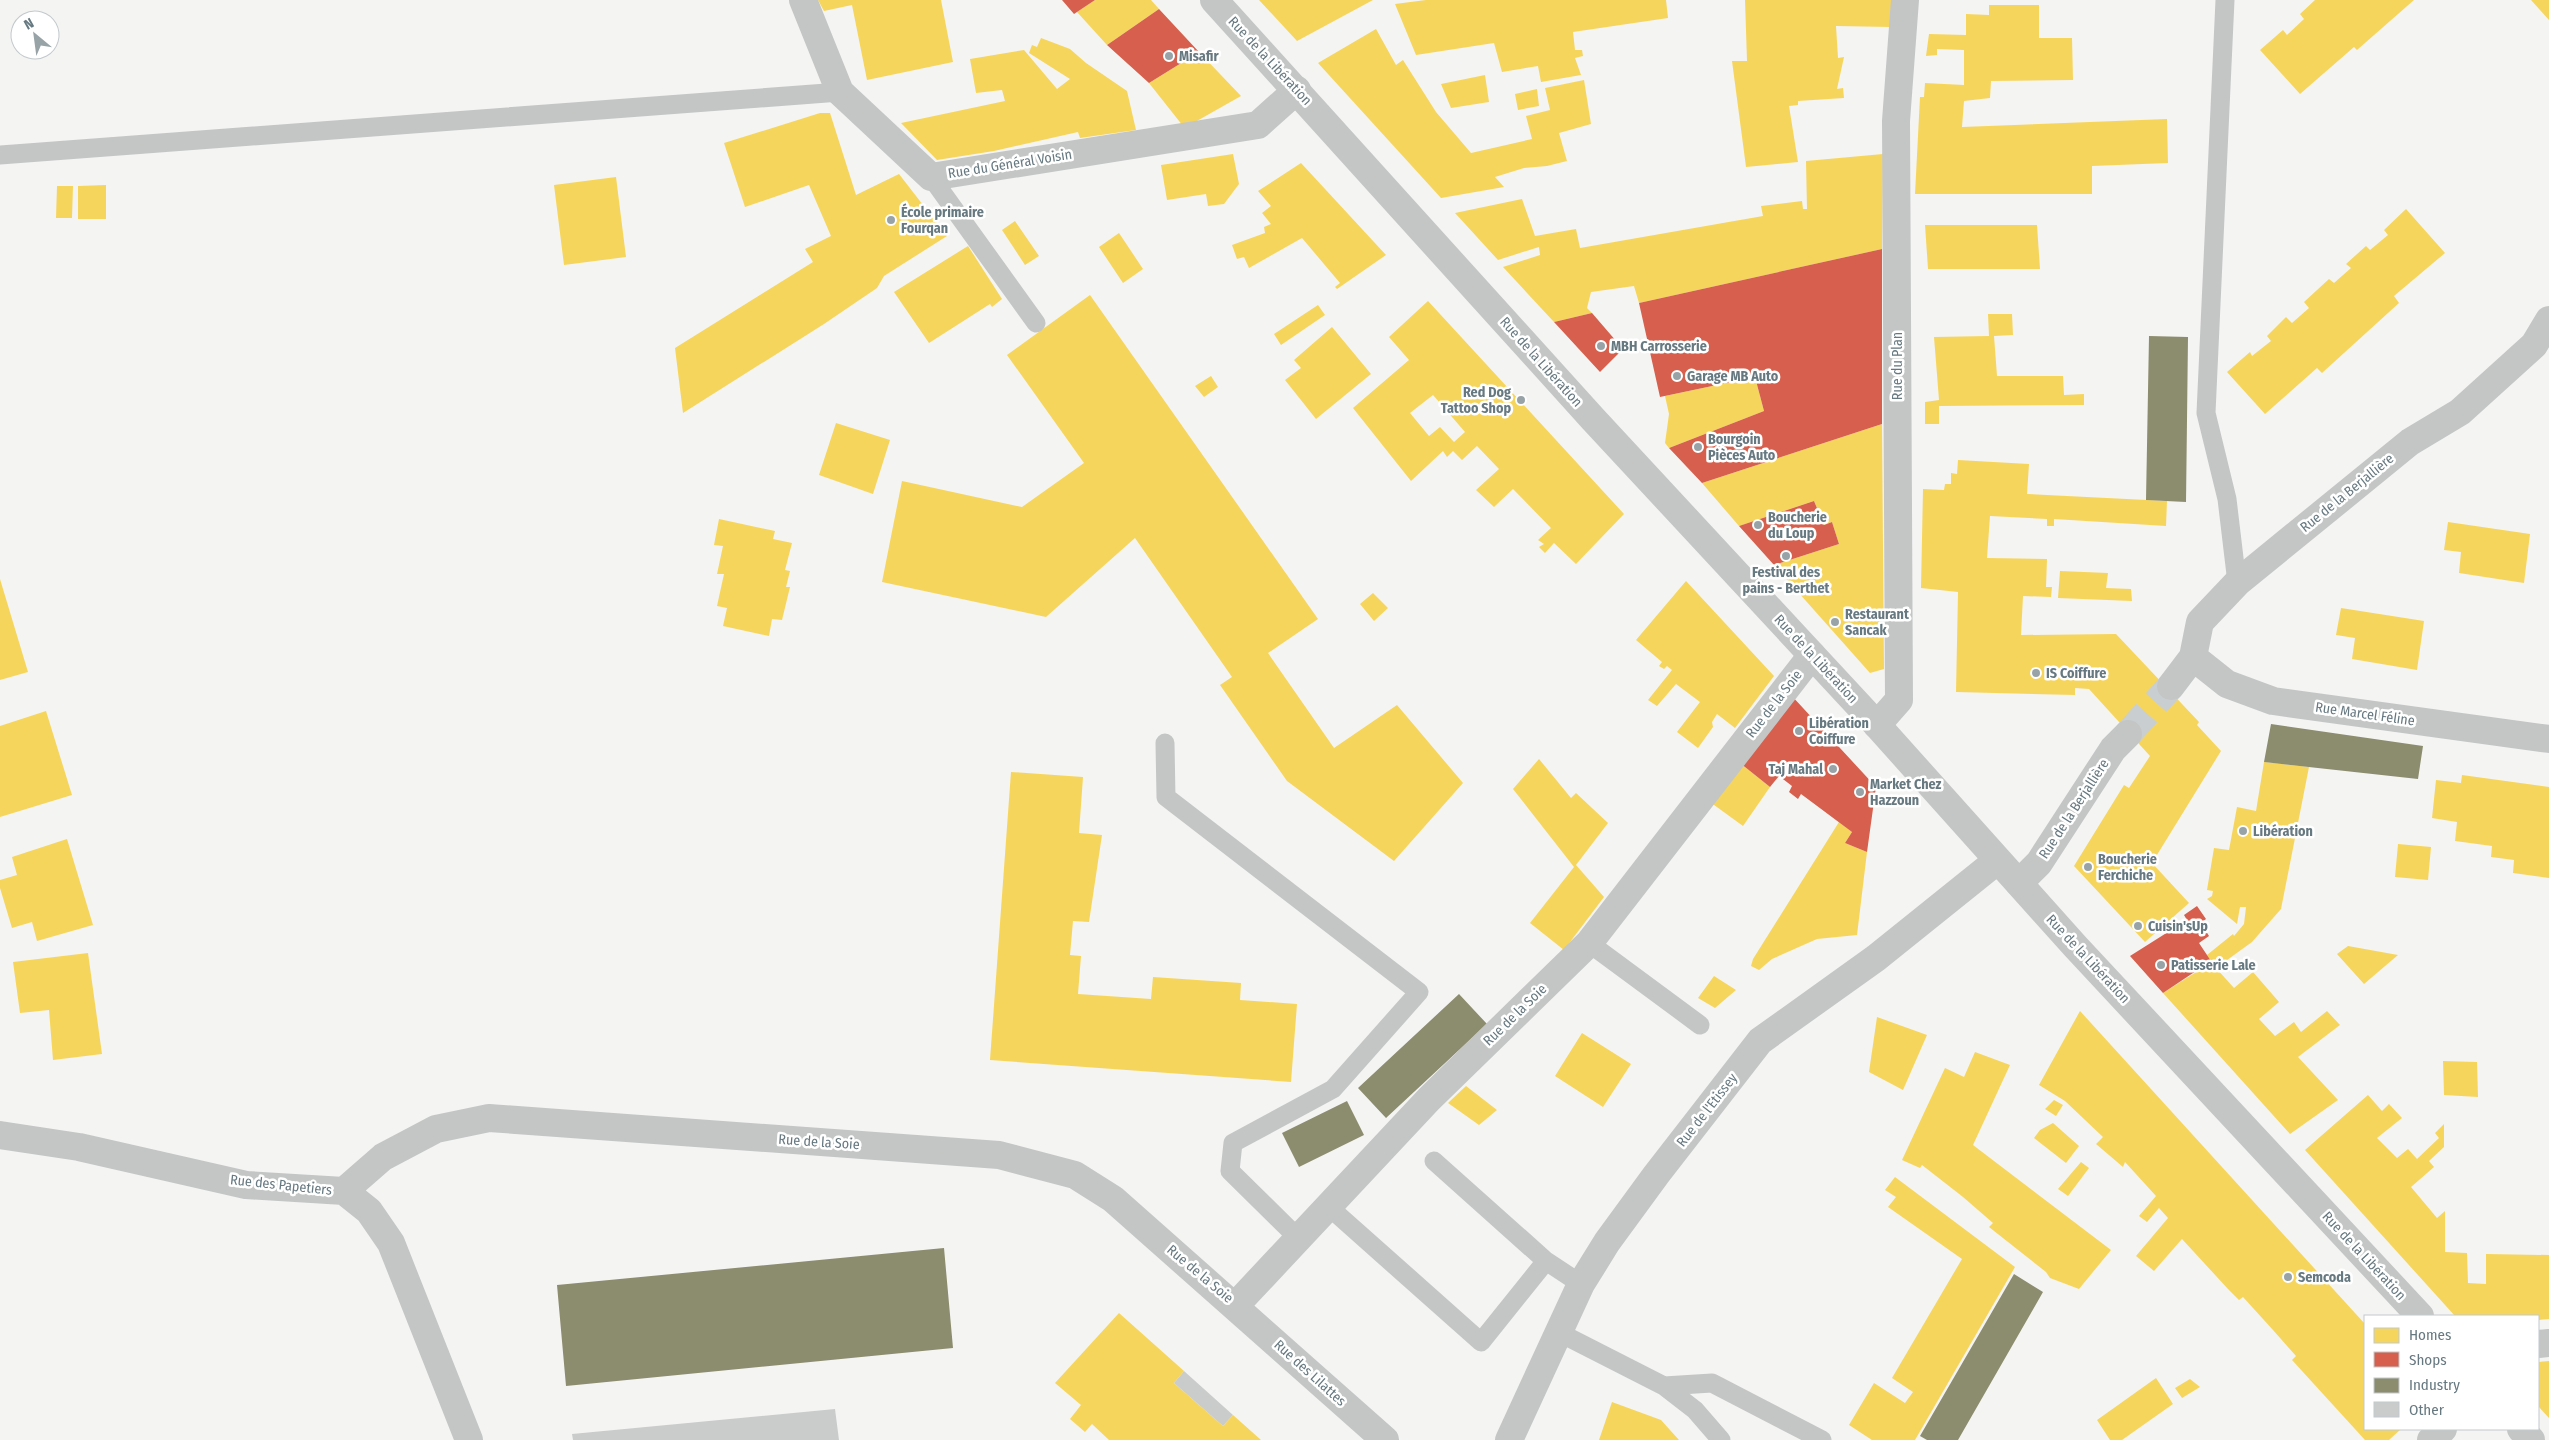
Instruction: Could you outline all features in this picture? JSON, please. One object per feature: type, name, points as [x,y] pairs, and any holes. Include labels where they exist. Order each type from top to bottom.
[{"type":"street","name":"Rue du Général Voisin","points":[[803,0],[840,92],[931,177],[1258,125],[1297,90]]},
{"type":"street","name":"Rue de la Libération","points":[[1214,0],[1593,419],[2419,1315]]},
{"type":"street","name":"Rue du Plan","points":[[1877,725],[1898,700],[1896,121],[1905,0]]},
{"type":"street","name":"Rue de la Berjallière","points":[[2171,686],[2192,657],[2200,622],[2237,583],[2410,442],[2460,412],[2534,345],[2549,320]]},
{"type":"street","name":"Rue de la Soie","points":[[344,1191],[383,1157],[436,1129],[489,1118],[999,1156],[1075,1176],[1113,1198],[1235,1306],[1429,1099],[1589,943],[1812,655]]},
{"type":"street","name":"Rue Marcel Féline","points":[[2192,657],[2227,684],[2273,701],[2549,739]]},
{"type":"street","name":"Rue de la Berjallière","points":[[2019,883],[2039,863],[2113,749],[2128,734]]},
{"type":"street","name":"Rue de l'Etissey","points":[[1509,1440],[1581,1284],[1607,1242],[1656,1175],[1760,1041],[1876,958],[1998,860]]},
{"type":"street","name":"Rue des Papetiers","points":[[0,1134],[78,1147],[246,1185],[344,1191],[369,1211],[391,1243],[469,1440]]},
{"type":"street","name":"Rue des Lilattes","points":[[1235,1306],[1385,1440]]},
{"type":"street","points":[[2430,1440],[2442,1430]]},
{"type":"street","points":[[2522,1430],[2531,1440]]},
{"type":"lane","points":[[2225,0],[2206,413],[2227,499],[2237,583]]},
{"type":"lane","points":[[0,155],[840,92]]},
{"type":"lane","points":[[931,177],[1036,323]]},
{"type":"lane","points":[[1165,743],[1166,797],[1418,992],[1333,1088],[1233,1143],[1230,1171],[1298,1238]]},
{"type":"lane","points":[[1589,943],[1700,1025]]},
{"type":"lane","points":[[1434,1161],[1546,1261],[1581,1284]]},
{"type":"lane","points":[[1328,1206],[1481,1342],[1546,1261]]},
{"type":"lane","points":[[1558,1332],[1664,1386],[1695,1410],[1721,1440]]},
{"type":"lane","points":[[1664,1386],[1712,1383],[1822,1440]]},
{"type":"building: Homes","points":[[818,0],[941,0],[953,62],[867,80],[852,5],[824,11]]},
{"type":"building: Homes","points":[[1095,0],[1151,0],[1159,9],[1107,45],[1077,12]]},
{"type":"building: Homes","points":[[1259,0],[1373,0],[1297,41]]},
{"type":"building: Homes","points":[[1426,0],[1666,0],[1668,18],[1573,32],[1575,50],[1582,50],[1583,56],[1575,58],[1581,75],[1541,82],[1538,66],[1502,72],[1494,43],[1416,55],[1395,4]]},
{"type":"building: Homes","points":[[1745,0],[1893,0],[1891,27],[1836,26],[1838,58],[1844,57],[1837,89],[1843,88],[1844,98],[1798,101],[1798,105],[1789,106],[1798,162],[1746,167],[1732,61],[1747,61]]},
{"type":"building: Homes","points":[[2315,0],[2414,0],[2357,50],[2354,47],[2300,94],[2260,50],[2283,30],[2287,35],[2304,19],[2300,14]]},
{"type":"building: Homes","points":[[2531,0],[2549,0],[2549,20]]},
{"type":"building: Homes","points":[[1989,5],[2039,5],[2039,38],[2072,38],[2073,80],[1991,81],[1990,98],[1964,101],[1962,127],[2167,119],[2168,163],[2092,166],[2092,194],[1915,194],[1920,97],[1924,97],[1925,83],[1964,85],[1964,50],[1937,49],[1937,55],[1926,56],[1929,34],[1966,35],[1966,14],[1989,15]]},
{"type":"building: Homes","points":[[1376,29],[1396,65],[1403,60],[1436,112],[1471,153],[1532,139],[1526,116],[1550,110],[1545,88],[1584,80],[1591,124],[1559,133],[1567,161],[1547,166],[1524,168],[1495,177],[1504,187],[1441,198],[1318,63]]},
{"type":"building: Homes","points":[[1041,38],[1070,49],[1086,63],[1127,91],[1136,130],[1080,138],[1078,132],[994,151],[937,160],[901,123],[1005,101],[1002,90],[976,93],[970,59],[1024,50],[1057,89],[1070,79],[1029,53],[1032,45],[1037,47]]},
{"type":"building: Homes","points":[[1199,52],[1241,96],[1188,126],[1183,126],[1149,83]]},
{"type":"building: Homes","points":[[1485,75],[1489,102],[1451,108],[1441,84]]},
{"type":"building: Homes","points":[[1537,89],[1539,106],[1518,110],[1515,94]]},
{"type":"building: Homes","points":[[820,113],[830,113],[856,195],[899,174],[947,236],[884,276],[877,288],[824,324],[683,413],[675,348],[813,262],[805,249],[831,236],[809,185],[745,207],[724,143]]},
{"type":"building: Homes","points":[[1233,154],[1239,184],[1224,204],[1208,206],[1206,194],[1167,200],[1161,165]]},
{"type":"building: Homes","points":[[1883,154],[1882,249],[1639,303],[1634,286],[1591,292],[1587,308],[1592,313],[1554,322],[1503,267],[1540,255],[1539,247],[1498,260],[1455,213],[1522,199],[1535,236],[1576,229],[1580,248],[1763,216],[1761,206],[1802,201],[1803,209],[1807,209],[1806,161]]},
{"type":"building: Homes","points":[[1301,163],[1386,255],[1337,289],[1335,287],[1340,283],[1302,238],[1249,268],[1244,257],[1237,259],[1232,245],[1265,233],[1264,227],[1271,224],[1262,213],[1271,206],[1258,191]]},
{"type":"building: Homes","points":[[616,177],[626,257],[564,265],[554,185]]},
{"type":"building: Homes","points":[[106,185],[106,219],[78,219],[78,186]]},
{"type":"building: Homes","points":[[57,186],[73,186],[72,218],[56,218]]},
{"type":"building: Homes","points":[[2406,209],[2445,253],[2394,296],[2399,303],[2322,373],[2317,368],[2265,414],[2227,372],[2250,352],[2252,356],[2271,341],[2267,336],[2286,317],[2292,323],[2309,308],[2304,302],[2329,279],[2334,283],[2351,268],[2346,264],[2366,246],[2370,250],[2388,235],[2384,230]]},
{"type":"building: Homes","points":[[1015,221],[1039,256],[1025,265],[1002,230]]},
{"type":"building: Homes","points":[[1925,225],[2037,225],[2040,269],[1928,269]]},
{"type":"building: Homes","points":[[1119,233],[1143,269],[1123,283],[1099,247]]},
{"type":"building: Homes","points":[[968,246],[1002,299],[992,307],[990,304],[929,343],[894,292]]},
{"type":"building: Homes","points":[[1090,295],[1318,619],[1268,653],[1334,748],[1397,705],[1463,783],[1394,861],[1287,781],[1220,685],[1232,677],[1135,538],[1046,617],[882,582],[902,481],[1022,507],[1084,463],[1007,355]]},
{"type":"building: Homes","points":[[1428,301],[1624,514],[1576,564],[1554,543],[1545,553],[1539,547],[1544,544],[1538,540],[1551,528],[1513,489],[1494,507],[1476,490],[1499,469],[1477,446],[1462,460],[1453,451],[1447,457],[1443,451],[1411,481],[1353,408],[1409,360],[1389,337]],"holes":[[[1433,395],[1465,432],[1454,442],[1440,427],[1429,436],[1410,413]]]},
{"type":"building: Homes","points":[[1318,305],[1325,315],[1281,345],[1274,334]]},
{"type":"building: Homes","points":[[1988,314],[2012,314],[2013,335],[1994,336],[1997,376],[2063,376],[2064,395],[2084,394],[2084,405],[1939,406],[1939,424],[1925,424],[1925,402],[1939,400],[1934,337],[1989,336]]},
{"type":"building: Homes","points":[[1332,327],[1371,374],[1316,419],[1285,380],[1301,368],[1294,360]]},
{"type":"building: Homes","points":[[1211,376],[1218,387],[1204,397],[1195,386]]},
{"type":"building: Homes","points":[[1755,377],[1764,411],[1669,448],[1665,443],[1669,414],[1665,396]]},
{"type":"building: Homes","points":[[836,423],[890,440],[873,494],[819,475]]},
{"type":"building: Homes","points":[[1882,424],[1884,669],[1870,673],[1774,565],[1839,544],[1832,522],[1824,525],[1814,501],[1739,526],[1702,483]]},
{"type":"building: Homes","points":[[1958,460],[2029,464],[2027,494],[2167,501],[2166,526],[2054,519],[2054,526],[2047,526],[2047,519],[1990,516],[1987,558],[2047,559],[2046,587],[2052,587],[2051,597],[2023,596],[2021,635],[2116,634],[2199,722],[2197,725],[2221,751],[2152,863],[2189,903],[2145,942],[2074,866],[2124,785],[2129,788],[2150,756],[2089,689],[2075,688],[2075,695],[1956,692],[1958,592],[1921,588],[1923,489],[1944,490],[1945,484],[1951,484],[1951,473],[1957,474]]},
{"type":"building: Homes","points":[[719,519],[775,531],[773,539],[792,543],[785,570],[790,571],[786,587],[790,587],[782,620],[772,619],[769,636],[723,626],[727,608],[717,606],[724,574],[717,574],[723,546],[714,545]]},
{"type":"building: Homes","points":[[2448,522],[2530,534],[2524,583],[2459,573],[2461,552],[2444,550]]},
{"type":"building: Homes","points":[[2060,571],[2108,573],[2106,588],[2131,589],[2132,601],[2058,598]]},
{"type":"building: Homes","points":[[0,579],[28,672],[0,680]]},
{"type":"building: Homes","points":[[1686,581],[1774,676],[1735,728],[1717,714],[1712,722],[1713,727],[1698,748],[1677,732],[1700,702],[1676,684],[1657,706],[1648,700],[1672,670],[1667,666],[1664,669],[1659,666],[1662,662],[1636,640]]},
{"type":"building: Homes","points":[[1373,593],[1388,608],[1374,621],[1360,604]]},
{"type":"building: Homes","points":[[2341,608],[2424,621],[2417,670],[2352,659],[2355,638],[2336,635]]},
{"type":"building: Homes","points":[[46,711],[72,795],[0,817],[0,726]]},
{"type":"building: Homes","points":[[1539,759],[1571,798],[1576,793],[1608,823],[1576,865],[1604,897],[1564,950],[1530,923],[1574,867],[1513,789]]},
{"type":"building: Homes","points":[[2264,762],[2309,767],[2281,909],[2252,942],[2216,968],[2234,988],[2253,972],[2279,1002],[2259,1019],[2275,1036],[2294,1022],[2301,1032],[2327,1011],[2340,1025],[2298,1057],[2338,1100],[2290,1134],[2163,993],[2209,964],[2211,961],[2207,955],[2233,934],[2234,936],[2244,924],[2246,907],[2240,907],[2237,924],[2207,899],[2212,896],[2213,891],[2207,890],[2214,848],[2229,850],[2237,807],[2256,811]]},
{"type":"building: Homes","points":[[1740,763],[1770,787],[1743,826],[1710,802]]},
{"type":"building: Homes","points":[[1011,772],[1083,777],[1079,833],[1102,835],[1089,922],[1073,921],[1070,955],[1081,956],[1078,994],[1151,999],[1153,977],[1241,983],[1240,1000],[1297,1004],[1291,1082],[990,1060]]},
{"type":"building: Homes","points":[[2462,775],[2549,787],[2549,878],[2513,873],[2514,860],[2491,857],[2492,846],[2455,841],[2457,822],[2432,818],[2436,780],[2461,783]]},
{"type":"building: Homes","points":[[1839,822],[1852,832],[1845,843],[1867,852],[1857,935],[1817,939],[1772,959],[1759,970],[1751,966],[1753,959]]},
{"type":"building: Homes","points":[[67,839],[93,925],[37,941],[32,922],[12,928],[0,888],[0,880],[17,875],[12,857]]},
{"type":"building: Homes","points":[[2398,844],[2431,847],[2428,880],[2395,877]]},
{"type":"building: Homes","points":[[2348,946],[2398,955],[2364,984],[2337,954]]},
{"type":"building: Homes","points":[[88,953],[102,1054],[53,1060],[49,1010],[20,1013],[13,962]]},
{"type":"building: Homes","points":[[1714,976],[1736,990],[1715,1008],[1698,998]]},
{"type":"building: Homes","points":[[2080,1011],[2364,1323],[2364,1430],[2400,1430],[2389,1440],[2365,1440],[2292,1360],[2296,1356],[2243,1297],[2239,1300],[2182,1239],[2154,1271],[2136,1256],[2168,1218],[2159,1208],[2147,1222],[2139,1216],[2156,1196],[2125,1162],[2123,1167],[2096,1144],[2103,1137],[2065,1101],[2039,1085]]},
{"type":"building: Homes","points":[[1877,1017],[1927,1035],[1903,1090],[1869,1072]]},
{"type":"building: Homes","points":[[1582,1033],[1631,1064],[1603,1107],[1555,1076]]},
{"type":"building: Homes","points":[[1975,1052],[2010,1065],[1973,1145],[2111,1250],[2079,1289],[2050,1278],[2046,1272],[1989,1227],[1993,1223],[1963,1197],[1922,1165],[1920,1168],[1902,1160],[1945,1068],[1964,1077]]},
{"type":"building: Homes","points":[[2443,1061],[2477,1062],[2478,1097],[2444,1095]]},
{"type":"building: Homes","points":[[1466,1086],[1497,1110],[1479,1125],[1448,1103]]},
{"type":"building: Homes","points":[[2368,1095],[2382,1111],[2389,1104],[2402,1118],[2377,1138],[2397,1158],[2408,1149],[2417,1159],[2439,1138],[2435,1133],[2444,1124],[2444,1147],[2429,1161],[2434,1167],[2411,1187],[2437,1218],[2445,1211],[2445,1252],[2467,1253],[2468,1283],[2486,1284],[2486,1254],[2549,1255],[2549,1319],[2539,1320],[2539,1315],[2454,1315],[2305,1150]]},
{"type":"building: Homes","points":[[2054,1100],[2063,1105],[2056,1116],[2045,1109]]},
{"type":"building: Homes","points":[[2053,1123],[2079,1146],[2066,1163],[2034,1138],[2040,1130]]},
{"type":"building: Homes","points":[[2081,1162],[2089,1168],[2068,1196],[2058,1189]]},
{"type":"building: Homes","points":[[1895,1177],[2015,1267],[1915,1440],[1872,1440],[1849,1425],[1874,1383],[1905,1403],[1913,1392],[1892,1378],[1962,1259],[1888,1207],[1896,1197],[1885,1190]]},
{"type":"building: Homes","points":[[1119,1313],[1184,1371],[1174,1383],[1223,1426],[1233,1415],[1261,1440],[1109,1440],[1092,1424],[1085,1432],[1070,1419],[1081,1405],[1055,1383]]},
{"type":"building: Homes","points":[[2549,1361],[2549,1418],[2539,1407],[2539,1362]]},
{"type":"building: Homes","points":[[2156,1378],[2173,1404],[2122,1440],[2110,1440],[2097,1420]]},
{"type":"building: Homes","points":[[2190,1379],[2200,1387],[2182,1398],[2175,1388]]},
{"type":"building: Homes","points":[[1612,1402],[1661,1420],[1679,1440],[1599,1440]]},
{"type":"building: Shops","points":[[1062,0],[1095,0],[1074,14]]},
{"type":"building: Shops","points":[[1159,9],[1199,52],[1149,83],[1107,45]]},
{"type":"building: Shops","points":[[1882,249],[1882,424],[1702,483],[1669,448],[1764,411],[1755,377],[1660,397],[1639,303]]},
{"type":"building: Shops","points":[[1592,313],[1623,349],[1600,372],[1554,322]]},
{"type":"building: Shops","points":[[1814,501],[1824,525],[1832,522],[1839,544],[1774,565],[1739,526]]},
{"type":"building: Shops","points":[[1791,695],[1876,787],[1867,852],[1845,843],[1852,832],[1801,794],[1798,799],[1789,792],[1792,786],[1779,776],[1770,787],[1740,763]]},
{"type":"building: Shops","points":[[2197,906],[2206,919],[2201,923],[2209,936],[2199,943],[2211,961],[2163,993],[2130,956],[2187,920],[2184,915]]},
{"type":"building: Industry","points":[[2149,336],[2188,337],[2186,502],[2146,500]]},
{"type":"building: Industry","points":[[2271,724],[2423,746],[2418,779],[2264,762]]},
{"type":"building: Industry","points":[[1459,994],[1487,1024],[1386,1118],[1358,1088]]},
{"type":"building: Industry","points":[[1347,1101],[1364,1135],[1299,1167],[1282,1133]]},
{"type":"building: Industry","points":[[944,1248],[953,1348],[566,1386],[557,1285]]},
{"type":"building: Industry","points":[[2014,1274],[2043,1292],[1958,1440],[1927,1440],[1920,1436]]},
{"type":"building: Other","points":[[1184,1371],[1233,1415],[1223,1426],[1174,1383]]},
{"type":"building: Other","points":[[835,1409],[839,1440],[573,1440],[572,1434]]},
{"type":"tunnel","points":[[2128,734],[2171,686]]},
{"type":"place","name":"Misafir","points":[[1169,56]]},
{"type":"place","name":"École primaire Fourqan","points":[[891,220]]},
{"type":"place","name":"MBH Carrosserie","points":[[1601,346]]},
{"type":"place","name":"Garage MB Auto","points":[[1677,376]]},
{"type":"place","name":"Red Dog Tattoo Shop","points":[[1521,400]]},
{"type":"place","name":"Bourgoin Pièces Auto","points":[[1698,447]]},
{"type":"place","name":"Boucherie du Loup","points":[[1758,525]]},
{"type":"place","name":"Festival des pains - Berthet","points":[[1786,556]]},
{"type":"place","name":"Restaurant Sancak","points":[[1835,622]]},
{"type":"place","name":"IS Coiffure","points":[[2036,673]]},
{"type":"place","name":"Libération Coiffure","points":[[1799,731]]},
{"type":"place","name":"Taj Mahal","points":[[1833,769]]},
{"type":"place","name":"Market Chez Hazzoun","points":[[1860,792]]},
{"type":"place","name":"Libération","points":[[2243,831]]},
{"type":"place","name":"Boucherie Ferchiche","points":[[2088,867]]},
{"type":"place","name":"Cuisin'sUp","points":[[2138,926]]},
{"type":"place","name":"Patisserie Lale","points":[[2161,965]]},
{"type":"place","name":"Semcoda","points":[[2288,1277]]}]
